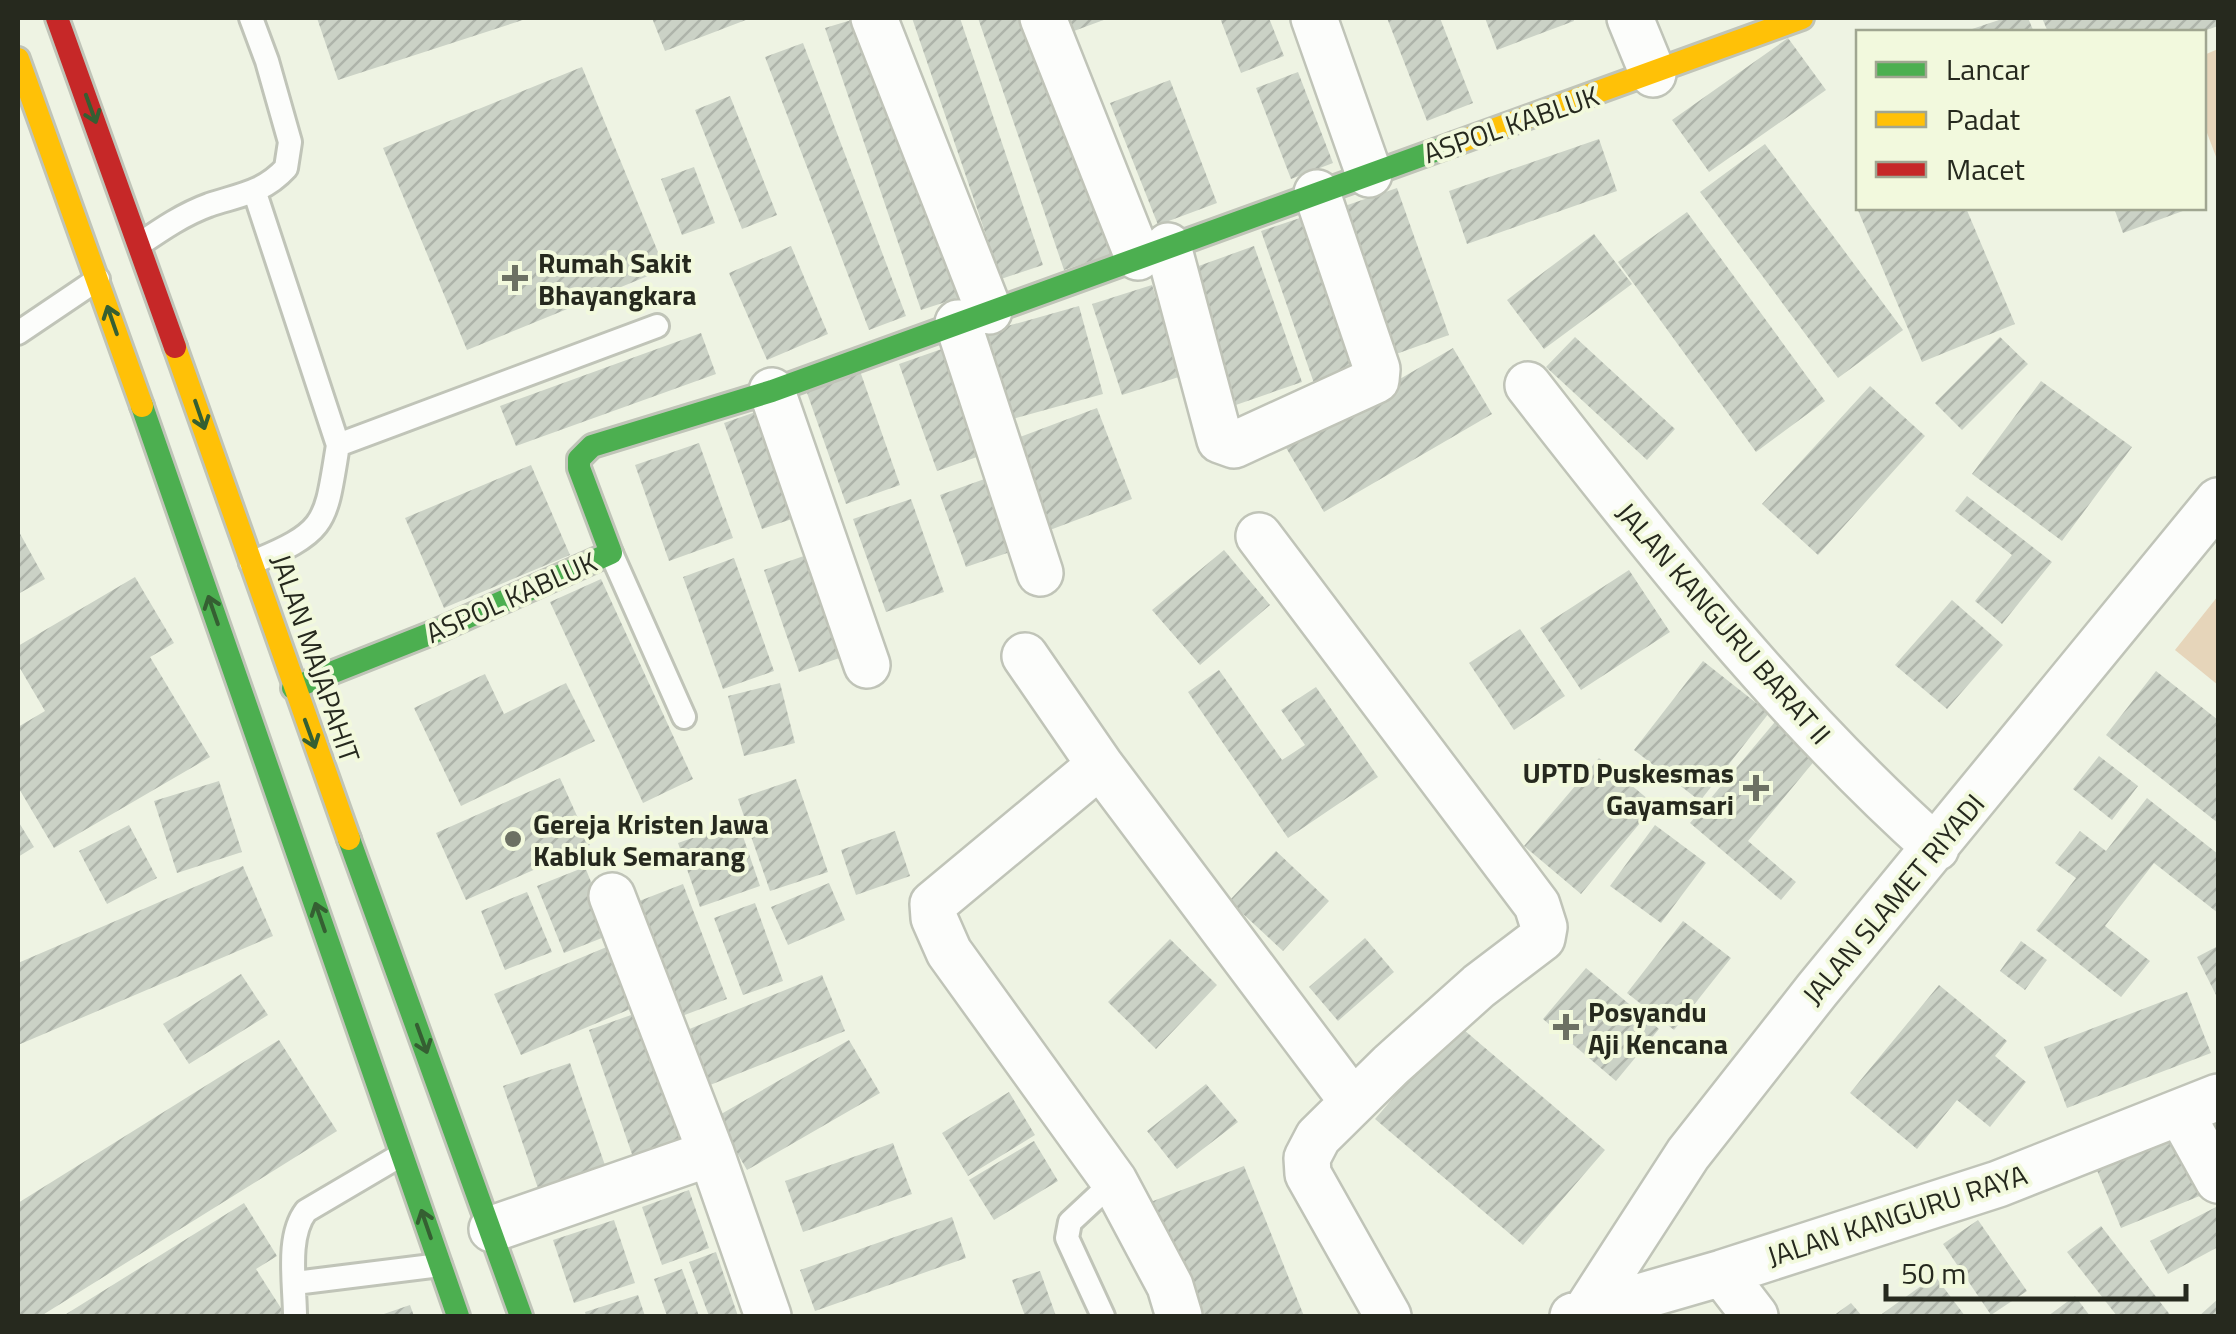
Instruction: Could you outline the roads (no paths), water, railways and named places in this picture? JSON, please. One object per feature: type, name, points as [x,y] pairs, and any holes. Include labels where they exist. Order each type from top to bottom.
[{"type":"main road","name":"JALAN MAJAPAHIT","points":[[57,18],[119,261],[401,1154],[458,1316]]},
{"type":"main road","name":"ASPOL KABLUK","points":[[292,688],[437,631],[611,553],[579,459],[592,446],[772,391],[1802,18]]},
{"type":"main road","name":"JALAN MAJAPAHIT","points":[[18,59],[119,261],[251,563],[292,688],[492,1229],[520,1316]]},
{"type":"street","points":[[874,18],[973,317],[1040,573]]},
{"type":"street","points":[[1043,18],[1153,252],[1220,440],[1234,446],[1376,380],[1377,369],[1316,193]]},
{"type":"street","points":[[1314,18],[1369,174]]},
{"type":"street","points":[[1630,18],[1653,74]]},
{"type":"street","name":"JALAN KANGURU BARAT II","points":[[1528,385],[1706,610],[1802,717],[1936,848]]},
{"type":"street","points":[[772,391],[867,664]]},
{"type":"street","name":"JALAN SLAMET RIYADI","points":[[1579,1314],[1688,1154],[1817,990],[2218,501]]},
{"type":"street","points":[[1259,536],[1537,905],[1544,926],[1542,938],[1479,986],[1353,1102],[1318,1137],[1307,1158],[1308,1174],[1388,1316]]},
{"type":"street","points":[[1024,656],[1353,1102]]},
{"type":"street","points":[[1100,764],[933,904],[934,918],[949,952],[1114,1181],[1170,1286],[1178,1316]]},
{"type":"street","points":[[612,896],[711,1153],[768,1316]]},
{"type":"street","points":[[2200,1105],[2218,1180]]},
{"type":"street","name":"JALAN KANGURU RAYA","points":[[1579,1314],[1998,1184],[2200,1105]]},
{"type":"street","points":[[492,1229],[711,1153]]},
{"type":"street","points":[[1722,1272],[1755,1316]]},
{"type":"lane","points":[[18,333],[180,217],[255,192],[286,168],[290,142],[251,18]]},
{"type":"lane","points":[[251,563],[298,542],[319,525],[328,505],[338,445],[255,192]]},
{"type":"lane","points":[[338,445],[657,326]]},
{"type":"lane","points":[[611,553],[684,717]]},
{"type":"lane","points":[[295,1316],[295,1236],[306,1210],[401,1154]]},
{"type":"lane","points":[[1103,1316],[1068,1238],[1068,1230],[1070,1222],[1114,1181]]},
{"type":"lane","points":[[295,1283],[440,1265]]},
{"type":"place","name":"Rumah Sakit Bhayangkara","points":[[515,278]]},
{"type":"place","name":"UPTD Puskesmas Gayamsari","points":[[1756,788]]},
{"type":"place","name":"Gereja Kristen Jawa Kabluk Semarang","points":[[513,839]]},
{"type":"place","name":"Posyandu Aji Kencana","points":[[1566,1027]]}]
